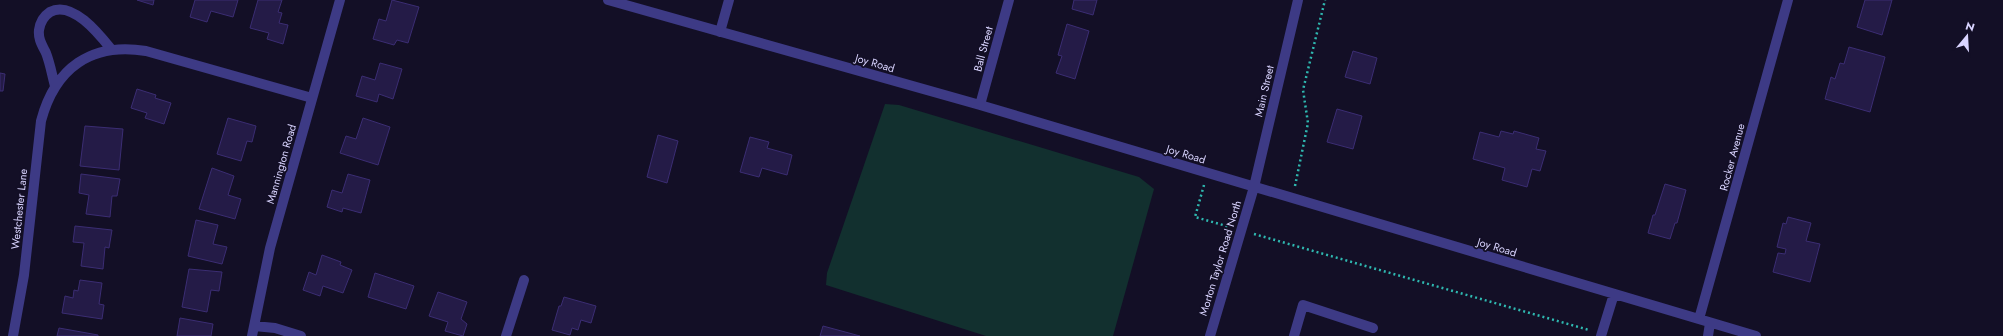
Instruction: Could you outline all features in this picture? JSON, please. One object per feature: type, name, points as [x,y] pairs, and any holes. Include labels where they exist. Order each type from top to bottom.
[{"type":"street","name":"Mannington Road","points":[[252,336],[270,248],[340,0]]},
{"type":"street","name":"Joy Road","points":[[608,0],[980,105],[1756,336]]},
{"type":"street","points":[[720,32],[728,0]]},
{"type":"street","name":"Ball Street","points":[[980,105],[1009,0]]},
{"type":"street","name":"Main Street","points":[[1254,187],[1298,0]]},
{"type":"street","name":"Rocker Avenue","points":[[1699,320],[1788,0]]},
{"type":"street","points":[[54,86],[46,53],[40,42],[39,30],[42,20],[49,13],[58,9],[75,13],[98,34],[111,49]]},
{"type":"street","name":"Westchester Lane","points":[[13,336],[24,276],[41,121],[46,103],[54,86],[65,73],[78,62],[94,54],[111,49],[129,48],[146,51],[312,98]]},
{"type":"street","name":"Morton Taylor Road North","points":[[1210,336],[1254,187]]},
{"type":"street","points":[[506,336],[524,280]]},
{"type":"street","points":[[1601,336],[1614,294]]},
{"type":"street","points":[[1294,336],[1303,305],[1373,328]]},
{"type":"street","points":[[1708,336],[1710,323]]},
{"type":"street","points":[[254,326],[275,328],[301,336]]},
{"type":"path","points":[[1292,198],[1308,123],[1303,90],[1325,0]]},
{"type":"path","points":[[1201,192],[1195,217],[1211,222]]},
{"type":"path","points":[[1262,237],[1587,330]]},
{"type":"green space","points":[[885,104],[899,105],[1139,177],[1154,189],[1113,336],[986,336],[826,285],[827,273]]},
{"type":"building","points":[[137,0],[154,0],[153,5]]},
{"type":"building","points":[[195,0],[238,0],[233,17],[211,11],[207,22],[190,17]]},
{"type":"building","points":[[258,0],[282,0],[278,12],[282,13],[279,23],[288,25],[283,44],[267,39],[269,33],[250,28]]},
{"type":"building","points":[[392,0],[419,7],[408,43],[397,40],[394,45],[373,39],[379,19],[386,21]]},
{"type":"building","points":[[1074,0],[1097,0],[1093,15],[1072,9]]},
{"type":"building","points":[[1865,0],[1892,0],[1882,35],[1857,27]]},
{"type":"building","points":[[1067,24],[1089,31],[1075,79],[1056,73],[1062,56],[1058,55]]},
{"type":"building","points":[[1849,47],[1885,57],[1870,112],[1825,99],[1831,77],[1835,79],[1840,63],[1844,64]]},
{"type":"building","points":[[1353,51],[1377,58],[1370,84],[1345,77]]},
{"type":"building","points":[[380,63],[402,69],[393,99],[379,94],[377,102],[356,96],[362,76],[375,80]]},
{"type":"building","points":[[0,73],[5,74],[3,91],[0,91]]},
{"type":"building","points":[[137,89],[156,95],[155,98],[171,103],[164,124],[145,118],[147,113],[131,108]]},
{"type":"building","points":[[1337,109],[1362,116],[1353,149],[1327,142]]},
{"type":"building","points":[[228,118],[256,126],[252,142],[247,141],[241,161],[217,154]]},
{"type":"building","points":[[363,118],[390,127],[378,165],[340,153],[346,136],[356,139]]},
{"type":"building","points":[[85,126],[123,129],[119,170],[80,166]]},
{"type":"building","points":[[1501,131],[1513,134],[1514,131],[1539,138],[1536,149],[1546,151],[1540,171],[1532,169],[1527,187],[1502,180],[1505,168],[1473,159],[1480,132],[1499,137]]},
{"type":"building","points":[[658,135],[678,141],[667,183],[647,177]]},
{"type":"building","points":[[750,137],[769,142],[767,148],[792,155],[787,175],[762,168],[759,177],[740,172]]},
{"type":"building","points":[[212,168],[234,176],[228,195],[241,199],[235,219],[199,209]]},
{"type":"building","points":[[81,174],[120,179],[117,196],[112,196],[110,217],[86,214],[89,195],[79,193]]},
{"type":"building","points":[[348,174],[370,180],[361,213],[343,208],[342,212],[327,207],[332,190],[342,193]]},
{"type":"building","points":[[1665,184],[1686,190],[1677,223],[1675,223],[1670,239],[1648,233]]},
{"type":"building","points":[[1788,217],[1811,223],[1806,241],[1820,244],[1810,282],[1773,272],[1778,253],[1785,254],[1786,249],[1777,247],[1783,223],[1786,224]]},
{"type":"building","points":[[196,220],[218,225],[213,244],[227,247],[222,264],[188,256]]},
{"type":"building","points":[[75,226],[112,230],[109,248],[105,247],[103,269],[81,266],[84,243],[73,242]]},
{"type":"building","points":[[322,255],[341,262],[340,265],[352,270],[343,293],[323,286],[320,296],[303,290],[309,272],[316,275]]},
{"type":"building","points":[[189,269],[222,272],[219,291],[211,290],[207,312],[182,307]]},
{"type":"building","points":[[375,273],[414,286],[406,309],[368,297]]},
{"type":"building","points":[[80,280],[102,283],[99,304],[104,305],[102,319],[62,313],[65,296],[73,298],[74,290],[78,291]]},
{"type":"building","points":[[438,292],[467,302],[461,319],[467,324],[463,336],[445,331],[448,322],[429,316]]},
{"type":"building","points":[[564,297],[596,306],[591,323],[581,320],[578,330],[572,328],[570,335],[552,330],[559,306],[561,306]]},
{"type":"building","points":[[180,318],[213,324],[211,336],[177,336]]},
{"type":"building","points":[[823,326],[860,336],[820,336]]},
{"type":"building","points":[[59,328],[98,335],[98,336],[57,336]]}]
